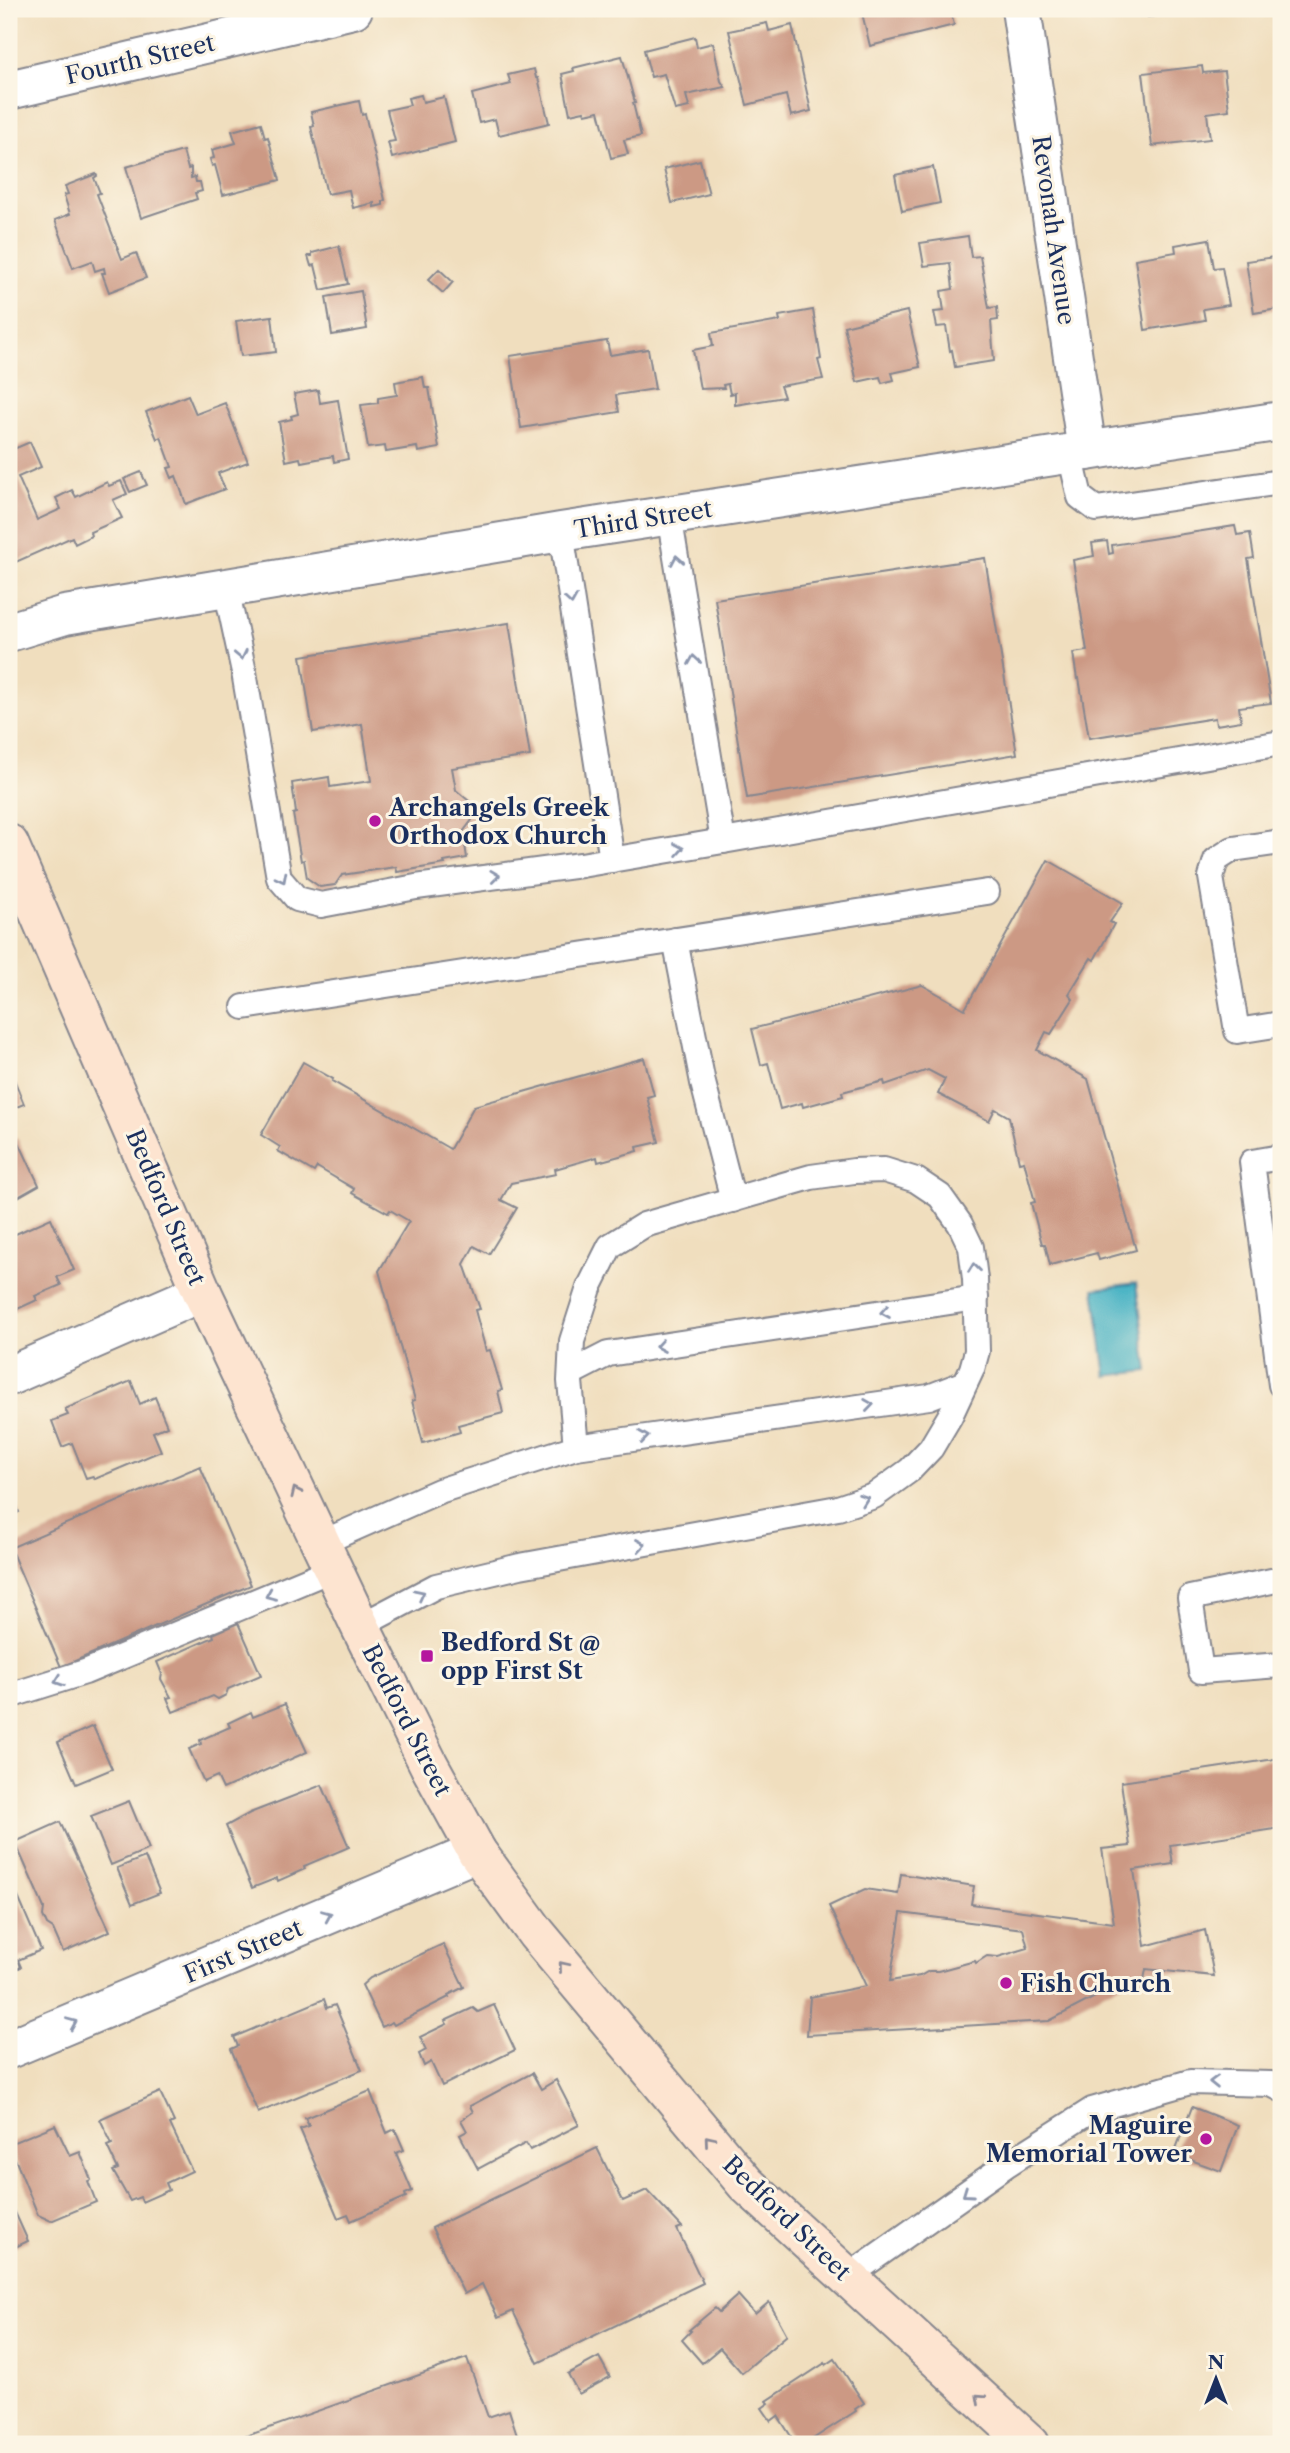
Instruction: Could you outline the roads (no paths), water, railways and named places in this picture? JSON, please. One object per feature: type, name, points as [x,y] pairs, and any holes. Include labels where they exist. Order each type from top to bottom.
[{"type":"main road","name":"Bedford Street","points":[[9,844],[202,1292],[360,1626],[429,1765],[477,1852],[536,1933],[746,2184],[1022,2443]]},
{"type":"street","name":"Fourth Street","points":[[9,90],[353,9]]},
{"type":"street","name":"Revonah Avenue","points":[[1021,9],[1078,452]]},
{"type":"street","name":"Third Street","points":[[9,632],[65,615],[561,532],[1281,421]]},
{"type":"street","points":[[9,1376],[202,1292]]},
{"type":"street","name":"First Street","points":[[9,2049],[477,1852]]},
{"type":"lane","points":[[1078,452],[1080,497],[1096,509],[1281,482]]},
{"type":"lane","points":[[669,515],[723,841]]},
{"type":"lane","points":[[561,532],[611,860]]},
{"type":"lane","points":[[226,588],[244,672],[279,878],[297,899],[321,905],[416,887],[611,860],[1281,743]]},
{"type":"lane","points":[[1281,842],[1233,849],[1216,860],[1211,877],[1237,1031],[1281,1024]]},
{"type":"lane","points":[[244,1007],[987,892]]},
{"type":"lane","points":[[675,940],[703,1083],[733,1200]]},
{"type":"lane","points":[[1281,1157],[1252,1162],[1281,1385]]},
{"type":"lane","points":[[360,1626],[436,1586],[520,1566],[838,1508],[874,1496],[910,1470],[931,1447],[950,1416],[972,1369],[977,1351],[976,1298],[971,1247],[960,1224],[940,1196],[916,1180],[884,1170],[811,1177],[644,1225],[610,1246],[589,1288],[572,1341],[571,1373],[576,1447]]},
{"type":"lane","points":[[571,1373],[608,1354],[976,1298]]},
{"type":"lane","points":[[16,1695],[85,1672],[327,1556],[439,1491],[576,1447],[929,1396],[965,1383]]},
{"type":"lane","points":[[1281,1579],[1190,1598],[1201,1671],[1281,1665]]},
{"type":"lane","points":[[847,2277],[1006,2165],[1092,2110],[1190,2082],[1271,2084],[1281,2089]]},
{"type":"water","points":[[1136,1283],[1148,1371],[1106,1376],[1094,1289]]},
{"type":"place","name":"Archangels Greek Orthodox Church","points":[[375,821]]},
{"type":"place","name":"Bedford St @ opp First St","points":[[427,1656]]},
{"type":"place","name":"Fish Church","points":[[1006,1983]]},
{"type":"place","name":"Maguire Memorial Tower","points":[[1206,2139]]}]
